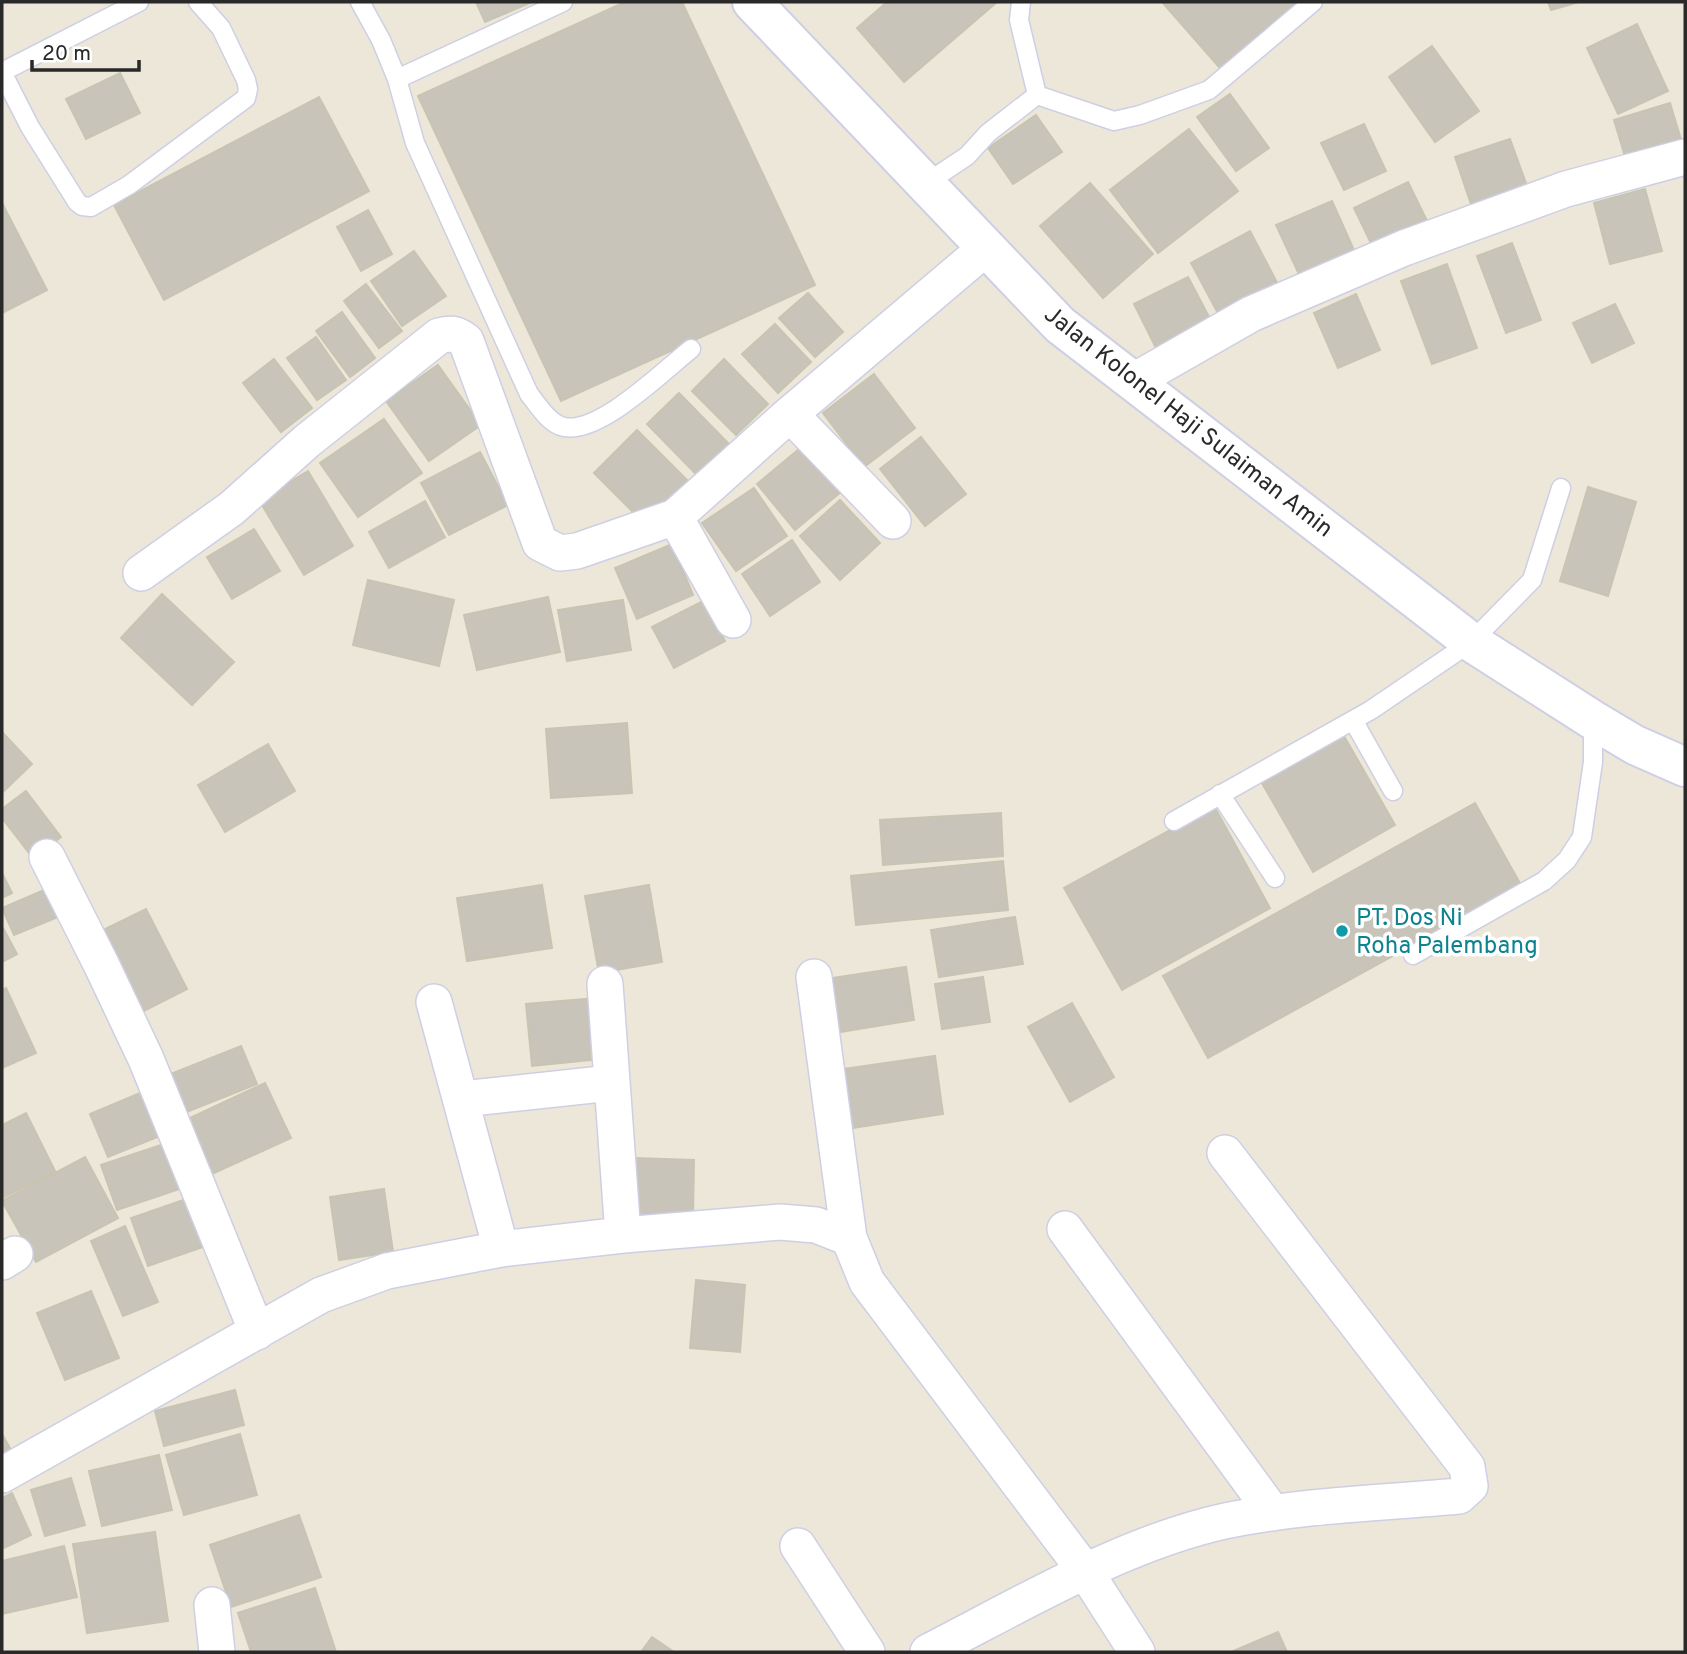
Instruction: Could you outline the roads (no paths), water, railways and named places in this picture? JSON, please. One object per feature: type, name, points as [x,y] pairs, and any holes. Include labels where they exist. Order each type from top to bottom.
[{"type":"street","name":"Jalan Kolonel Haji Sulaiman Amin","points":[[752,2],[1060,325],[1471,642],[1635,745],[1685,768]]},
{"type":"street","points":[[1132,382],[1251,314],[1404,248],[1566,189],[1685,157]]},
{"type":"street","points":[[141,573],[232,508],[307,441],[439,336],[448,333],[458,334],[466,341],[540,543],[560,553],[577,551],[675,517],[790,414],[986,248]]},
{"type":"street","points":[[790,414],[893,521]]},
{"type":"street","points":[[675,517],[733,620]]},
{"type":"street","points":[[47,857],[146,1059],[257,1332]]},
{"type":"street","points":[[814,977],[849,1238],[867,1282],[1085,1571],[1138,1652]]},
{"type":"street","points":[[605,984],[623,1234]]},
{"type":"street","points":[[434,1002],[501,1249]]},
{"type":"street","points":[[462,1098],[611,1083]]},
{"type":"street","points":[[928,1652],[1085,1571],[1176,1535],[1224,1521],[1273,1513],[1459,1496],[1470,1486],[1466,1467],[1225,1153]]},
{"type":"street","points":[[2,1475],[321,1295],[387,1271],[501,1249],[623,1234],[780,1222],[817,1225],[849,1238]]},
{"type":"street","points":[[1065,1229],[1273,1513]]},
{"type":"street","points":[[798,1546],[867,1652]]},
{"type":"street","points":[[212,1605],[217,1652]]},
{"type":"lane","points":[[139,2],[2,72],[30,127],[82,206],[91,207],[129,185],[246,98],[246,80],[221,28],[198,2]]},
{"type":"lane","points":[[360,2],[381,40],[397,79],[415,142],[529,394],[545,414],[563,427],[589,425],[610,414],[691,349]]},
{"type":"lane","points":[[397,79],[563,2]]},
{"type":"lane","points":[[1021,2],[1019,20],[1037,95]]},
{"type":"lane","points":[[1037,95],[1114,121],[1140,115],[1209,90],[1313,2]]},
{"type":"lane","points":[[925,184],[967,156],[988,133],[1037,95]]},
{"type":"lane","points":[[1174,821],[1353,720],[1471,642],[1532,580],[1561,488]]},
{"type":"lane","points":[[1353,720],[1393,791]]},
{"type":"lane","points":[[1413,955],[1544,881],[1567,860],[1582,837],[1593,762],[1593,720]]},
{"type":"lane","points":[[1220,794],[1275,878]]},
{"type":"place","name":"PT. Dos Ni Roha Palembang","points":[[1342,931]]}]
